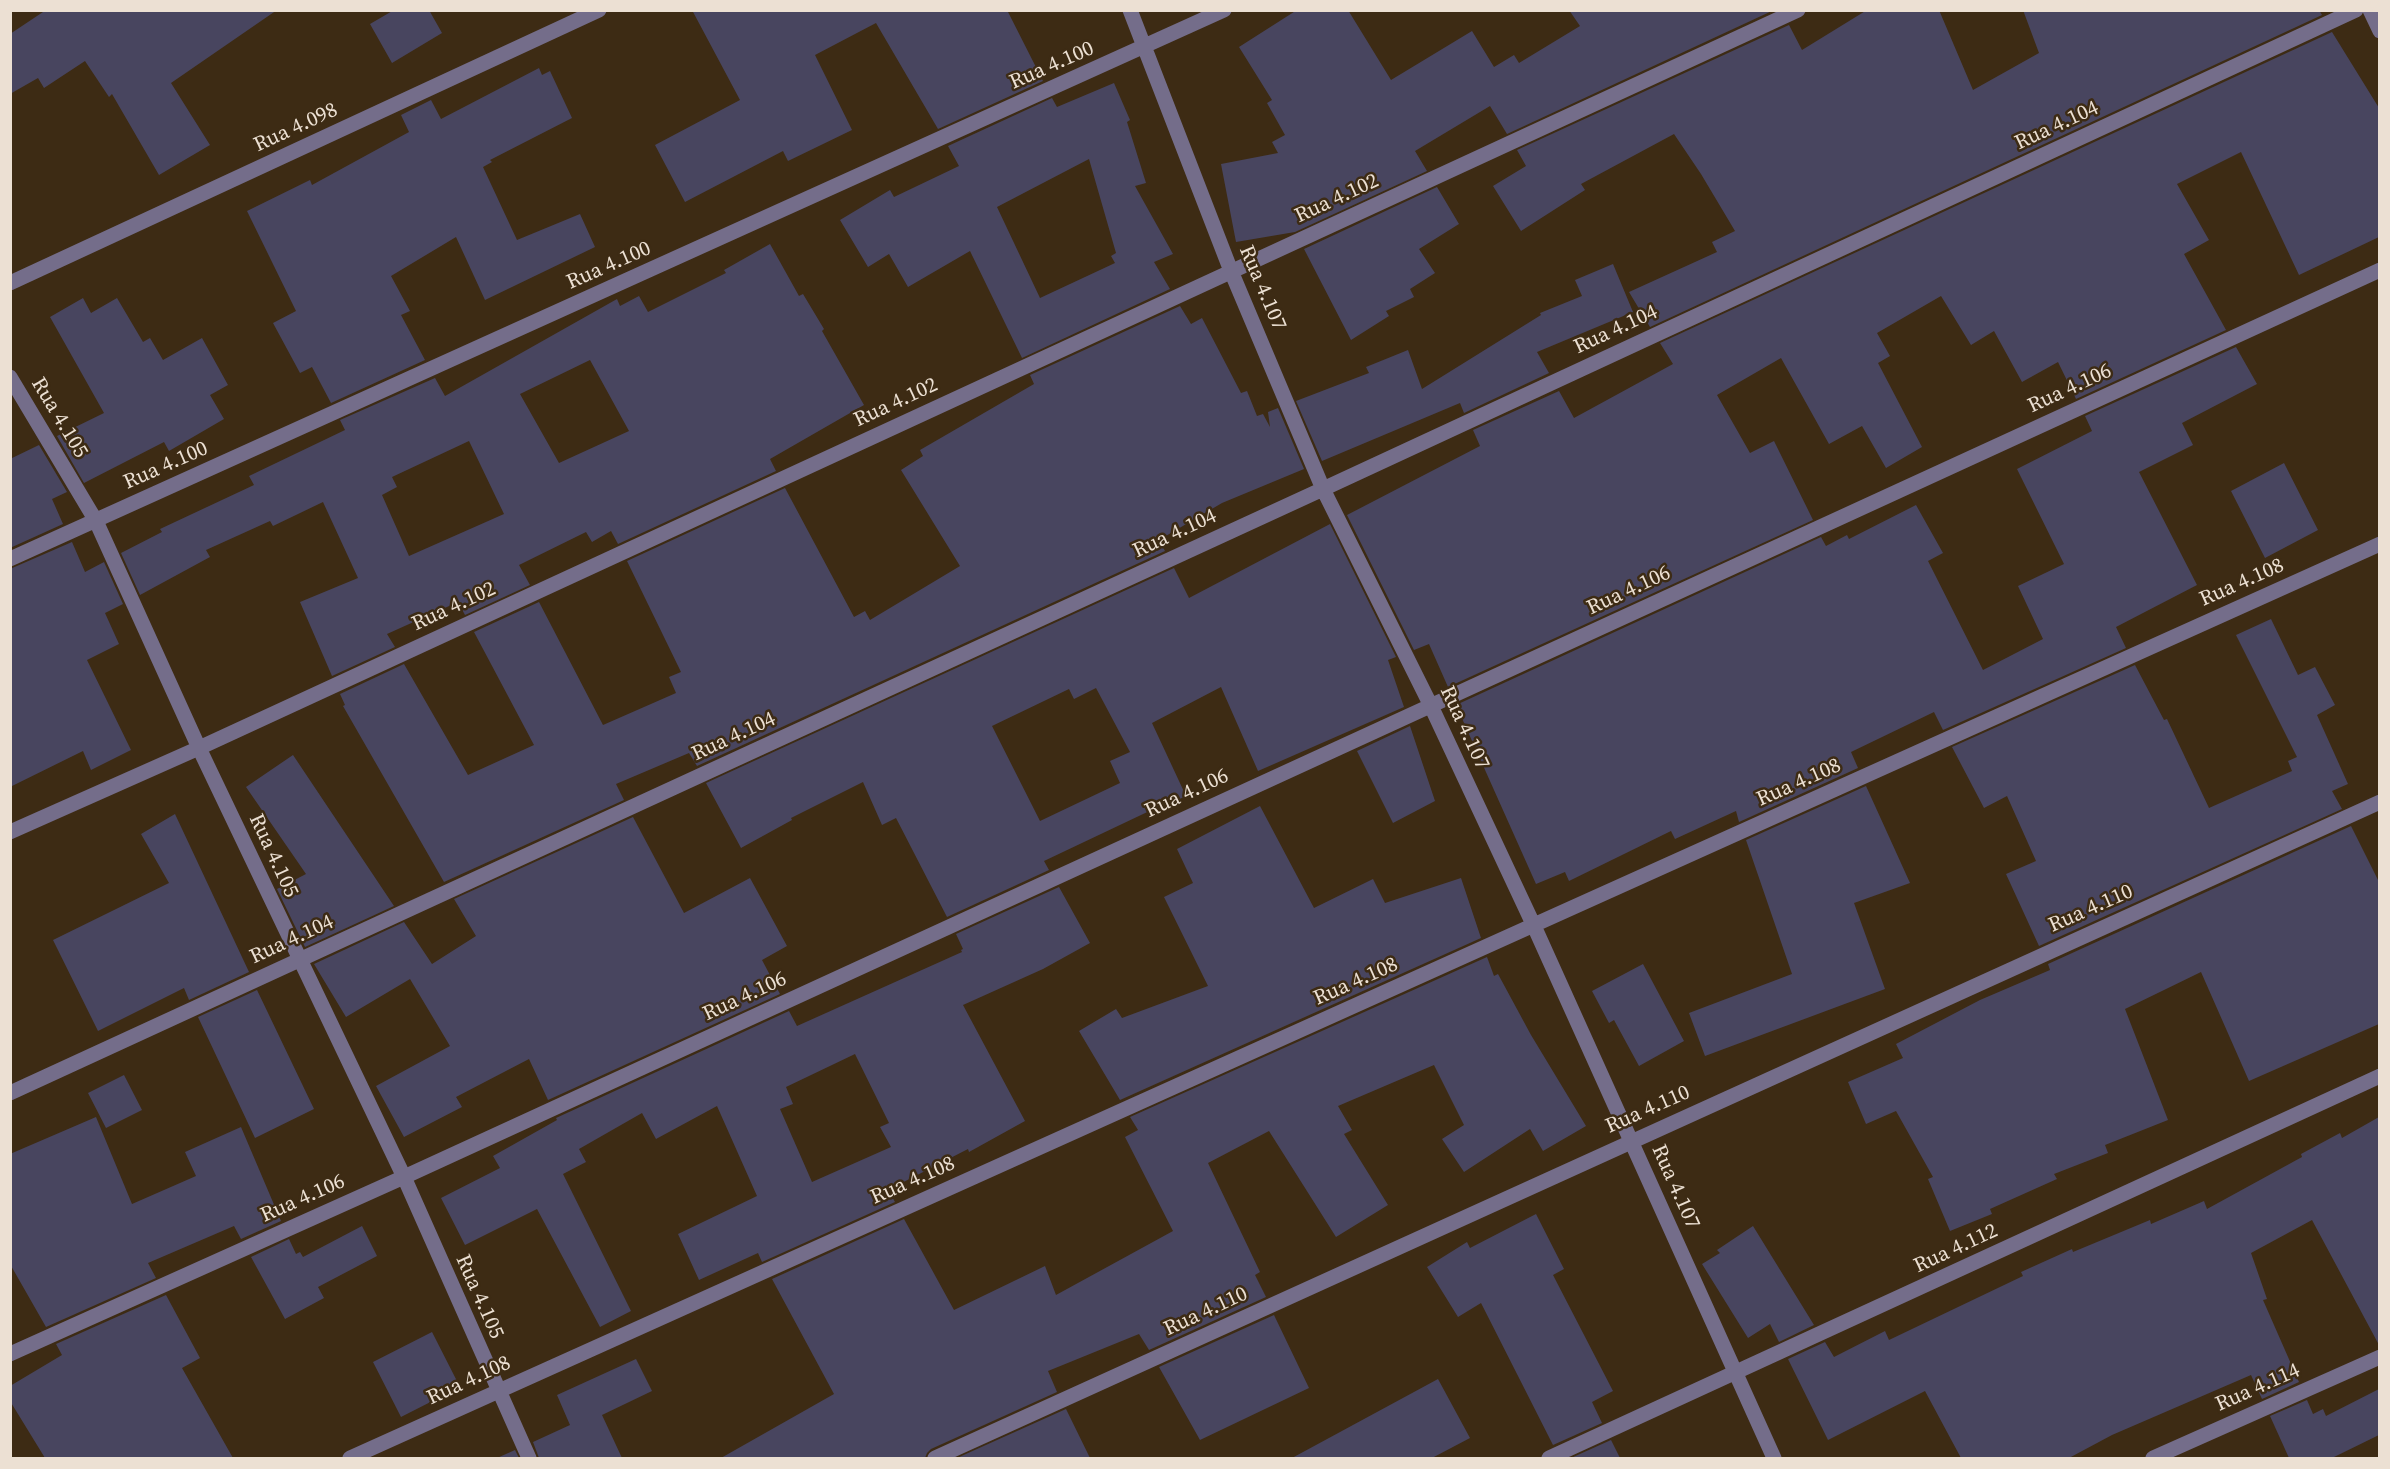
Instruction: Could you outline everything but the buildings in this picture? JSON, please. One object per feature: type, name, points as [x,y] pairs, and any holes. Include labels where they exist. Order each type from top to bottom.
[{"type":"street","name":"Rua 4.098","points":[[10,283],[599,10]]},
{"type":"street","name":"Rua 4.107","points":[[1130,10],[1231,271],[1323,489],[1431,705],[1534,926],[1774,1458]]},
{"type":"street","name":"Rua 4.100","points":[[10,559],[1224,10]]},
{"type":"street","name":"Rua 4.102","points":[[10,832],[199,748],[1798,10]]},
{"type":"street","name":"Rua 4.104","points":[[10,1093],[1323,489],[2356,10]]},
{"type":"street","points":[[2370,10],[2379,31]]},
{"type":"street","name":"Rua 4.106","points":[[10,1354],[404,1177],[2379,270]]},
{"type":"street","name":"Rua 4.105","points":[[10,377],[96,521],[199,748],[404,1177],[497,1391],[529,1458]]},
{"type":"street","name":"Rua 4.108","points":[[350,1458],[2379,544]]},
{"type":"street","name":"Rua 4.110","points":[[935,1458],[2379,802]]},
{"type":"street","name":"Rua 4.112","points":[[1549,1458],[1736,1374],[2379,1076]]},
{"type":"street","name":"Rua 4.114","points":[[2153,1458],[2379,1357]]}]
